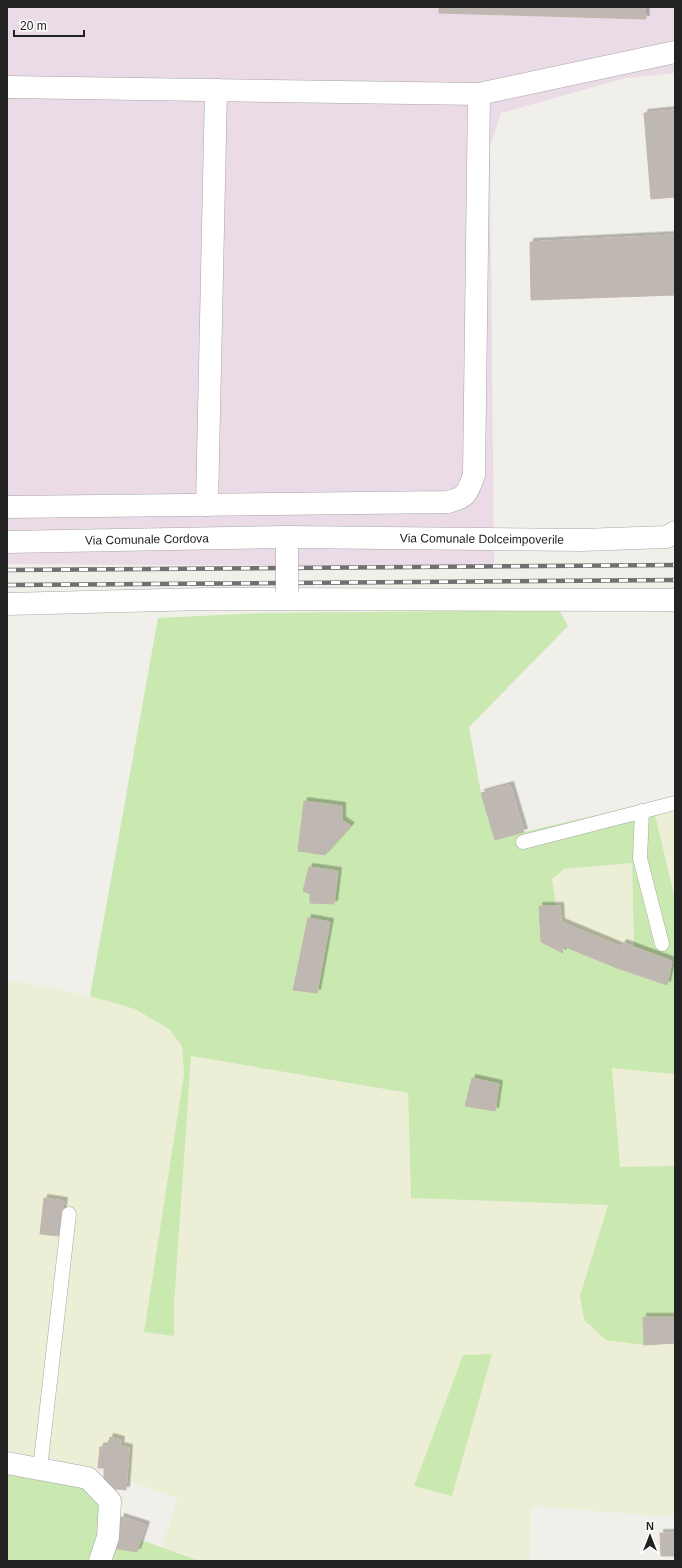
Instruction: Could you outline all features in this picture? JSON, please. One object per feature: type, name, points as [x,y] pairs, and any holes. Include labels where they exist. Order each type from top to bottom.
[{"type":"street","points":[[7,87],[479,94],[675,52]]},
{"type":"street","points":[[207,505],[216,90]]},
{"type":"street","points":[[7,507],[448,502],[461,498],[469,490],[474,475],[479,94]]},
{"type":"street","name":"Via Comunale Dolceimpoverile","points":[[287,542],[581,540],[667,537],[675,532]]},
{"type":"street","name":"Via Comunale Cordova","points":[[7,542],[287,542]]},
{"type":"street","points":[[287,542],[287,596]]},
{"type":"street","points":[[7,604],[287,596],[675,600]]},
{"type":"street","points":[[7,1463],[88,1478],[110,1501],[108,1537],[100,1561]]},
{"type":"lane","points":[[523,842],[675,803]]},
{"type":"lane","points":[[642,812],[640,858],[662,944]]},
{"type":"lane","points":[[40,1469],[69,1214]]},
{"type":"shaded area","points":[[7,7],[675,7],[675,73],[626,78],[501,113],[490,147],[494,567],[7,564]]},
{"type":"green space","points":[[559,610],[568,626],[469,727],[481,793],[495,840],[652,802],[675,899],[675,1074],[612,1068],[620,1167],[675,1166],[675,1343],[644,1345],[606,1340],[584,1320],[580,1296],[608,1205],[411,1198],[408,1093],[191,1056],[174,1305],[174,1336],[144,1332],[184,1074],[182,1046],[169,1029],[135,1009],[90,996],[158,618],[260,613]],"holes":[[[632,863],[634,947],[672,961],[666,985],[617,968],[563,946],[563,953],[541,942],[540,906],[556,906],[552,879],[564,869]]]},
{"type":"green space","points":[[675,807],[675,899],[655,815]]},
{"type":"green space","points":[[632,863],[634,947],[623,943],[621,947],[561,922],[559,906],[556,906],[552,879],[564,869]]},
{"type":"green space","points":[[7,980],[90,996],[135,1009],[169,1029],[182,1045],[184,1074],[144,1332],[174,1336],[174,1305],[190,1056],[408,1093],[411,1198],[608,1205],[580,1296],[675,1343],[675,1517],[531,1506],[529,1561],[200,1561],[162,1547],[178,1498],[127,1480],[129,1448],[120,1446],[121,1440],[110,1437],[107,1446],[100,1447],[98,1468],[66,1465],[53,1458],[7,1454]],"holes":[[[491,1354],[452,1496],[414,1485]]]},
{"type":"green space","points":[[612,1067],[675,1074],[675,1166],[620,1167]]},
{"type":"green space","points":[[492,1354],[452,1496],[414,1486],[463,1355]]},
{"type":"green space","points":[[7,1463],[88,1478],[110,1501],[108,1537],[141,1540],[200,1561],[7,1561]]},
{"type":"building","points":[[439,7],[645,7],[646,19],[439,13]]},
{"type":"building","points":[[675,110],[675,197],[651,199],[644,113]]},
{"type":"building","points":[[675,235],[675,295],[531,300],[530,242]]},
{"type":"building","points":[[510,785],[524,832],[495,840],[481,793]]},
{"type":"building","points":[[304,801],[342,806],[342,820],[351,826],[325,855],[298,851]]},
{"type":"building","points":[[309,867],[338,871],[334,904],[310,903],[310,894],[303,891]]},
{"type":"building","points":[[539,906],[560,906],[563,953],[541,942]]},
{"type":"building","points":[[308,918],[330,922],[317,993],[293,990]]},
{"type":"building","points":[[561,922],[621,947],[623,943],[672,961],[667,985],[617,968],[563,946]]},
{"type":"building","points":[[472,1078],[499,1084],[495,1111],[465,1106]]},
{"type":"building","points":[[44,1198],[64,1201],[59,1236],[40,1234]]},
{"type":"building","points":[[643,1317],[675,1317],[675,1343],[644,1345]]},
{"type":"building","points":[[110,1437],[121,1440],[120,1446],[129,1448],[126,1490],[104,1488],[104,1468],[98,1468],[100,1447],[107,1446]]},
{"type":"building","points":[[121,1517],[146,1525],[137,1552],[112,1548]]},
{"type":"building","points":[[660,1533],[675,1533],[675,1556],[661,1556]]},
{"type":"railway","points":[[7,570],[675,565]]},
{"type":"railway","points":[[7,585],[675,580]]}]
